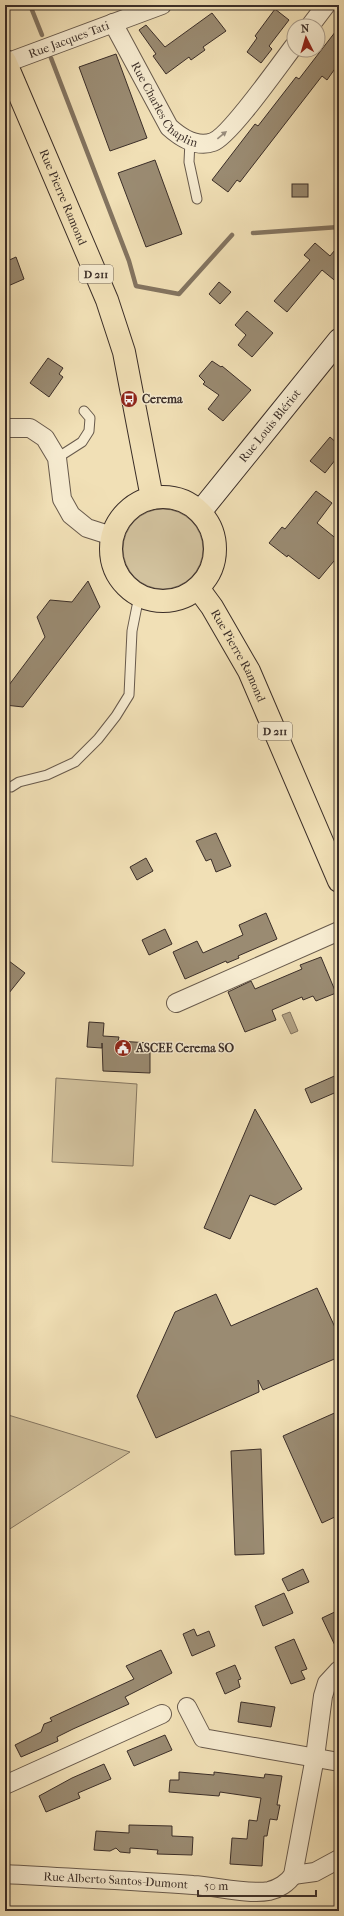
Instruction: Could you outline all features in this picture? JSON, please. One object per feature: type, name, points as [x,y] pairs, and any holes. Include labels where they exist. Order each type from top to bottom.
[{"type":"main road","name":"Rue Pierre Ramond","points":[[5,62],[107,300],[124,352],[152,498]]},
{"type":"main road","points":[[169,497],[186,502],[200,512],[210,526],[215,542],[215,559],[209,575],[198,588],[185,597],[171,601],[156,601],[141,597],[126,587],[115,572],[110,554],[112,536],[117,523],[126,511],[138,502],[152,498],[169,497]]},
{"type":"main road","name":"Rue Pierre Ramond","points":[[198,588],[212,607],[249,671],[339,881]]},
{"type":"street","points":[[316,18],[326,5]]},
{"type":"street","name":"Rue Jacques Tati","points":[[5,62],[156,6]]},
{"type":"street","name":"Rue Charles Chaplin","points":[[113,23],[169,127],[184,139],[190,141],[206,143],[213,142],[228,130],[286,56]]},
{"type":"street","name":"Rue Louis Blériot","points":[[200,512],[339,340]]},
{"type":"street","points":[[5,428],[30,428],[45,438],[57,458],[62,499],[71,515],[87,528],[112,536]]},
{"type":"street","points":[[176,1003],[339,931]]},
{"type":"street","points":[[339,1670],[327,1684],[323,1696],[315,1757],[293,1875],[315,1872],[339,1859]]},
{"type":"street","points":[[187,1707],[203,1738],[339,1762]]},
{"type":"street","points":[[5,1785],[162,1714]]},
{"type":"street","name":"Rue Alberto Santos-Dumont","points":[[5,1874],[194,1885],[255,1891],[269,1891],[280,1887],[293,1875]]},
{"type":"lane","points":[[190,141],[190,162],[197,199]]},
{"type":"lane","points":[[57,458],[82,442],[89,431],[90,418],[84,411]]},
{"type":"lane","points":[[11,787],[19,782],[47,775],[75,762],[98,739],[116,716],[129,695],[132,631],[137,606],[141,597]]},
{"type":"shaded area","points":[[163,509],[178,512],[191,521],[200,534],[203,549],[200,564],[191,577],[178,586],[163,589],[148,586],[135,577],[126,564],[123,549],[126,534],[135,521],[148,512]]},
{"type":"shaded area","points":[[290,1012],[298,1031],[291,1034],[282,1015]]},
{"type":"shaded area","points":[[56,1078],[137,1084],[133,1166],[52,1162]]},
{"type":"shaded area","points":[[5,1414],[130,1452],[5,1532]]},
{"type":"building","points":[[275,9],[286,18],[286,24],[269,46],[272,49],[261,63],[247,52],[257,38],[255,36]]},
{"type":"building","points":[[212,13],[226,31],[203,47],[205,50],[191,60],[189,57],[166,74],[153,56],[156,54],[139,30],[146,25],[165,47]]},
{"type":"building","points":[[339,27],[339,63],[327,80],[322,76],[240,182],[237,180],[228,192],[212,180],[255,124],[258,126],[296,77],[299,79],[315,58],[326,58],[326,44]]},
{"type":"building","points":[[116,54],[147,138],[110,151],[79,67]]},
{"type":"building","points":[[155,160],[182,234],[146,247],[118,173]]},
{"type":"building","points":[[292,184],[308,184],[308,197],[292,197]]},
{"type":"building","points":[[315,243],[330,256],[339,245],[339,284],[322,270],[287,312],[274,301],[310,260],[304,255]]},
{"type":"building","points":[[16,257],[24,279],[8,286],[5,277],[5,262]]},
{"type":"building","points":[[219,282],[231,292],[220,304],[209,294]]},
{"type":"building","points":[[247,311],[273,333],[252,357],[238,345],[246,335],[235,325]]},
{"type":"building","points":[[48,358],[63,368],[59,374],[63,377],[49,397],[30,383]]},
{"type":"building","points":[[212,361],[221,367],[222,366],[251,390],[223,421],[208,409],[219,395],[203,384],[205,382],[199,376]]},
{"type":"building","points":[[330,437],[339,445],[339,455],[325,473],[310,461]]},
{"type":"building","points":[[316,491],[332,503],[317,523],[339,541],[339,555],[319,579],[288,555],[287,557],[269,543],[282,527],[285,529]]},
{"type":"building","points":[[88,581],[100,607],[23,707],[5,705],[5,684],[9,685],[45,637],[37,617],[50,600],[72,602]]},
{"type":"building","points":[[216,833],[231,866],[216,872],[211,859],[206,861],[196,841]]},
{"type":"building","points":[[146,858],[153,871],[137,880],[130,867]]},
{"type":"building","points":[[266,913],[277,939],[238,956],[239,958],[227,963],[226,961],[185,979],[173,952],[197,941],[203,953],[243,935],[239,925]]},
{"type":"building","points":[[165,929],[172,944],[149,955],[142,940]]},
{"type":"building","points":[[321,957],[336,993],[316,1001],[313,996],[303,1000],[302,997],[272,1010],[276,1020],[245,1032],[228,992],[251,981],[255,989],[302,969],[300,965]]},
{"type":"building","points":[[5,958],[25,973],[5,998]]},
{"type":"building","name":"ASCEE Cerema SO","points":[[89,1022],[104,1023],[103,1036],[119,1037],[118,1041],[150,1043],[150,1073],[103,1071],[102,1043],[102,1048],[87,1047]]},
{"type":"building","points":[[339,1074],[339,1091],[311,1103],[305,1089]]},
{"type":"building","points":[[255,1109],[302,1189],[275,1205],[250,1195],[230,1239],[204,1228]]},
{"type":"building","points":[[317,1288],[339,1336],[339,1357],[263,1390],[258,1380],[259,1392],[156,1438],[137,1396],[175,1312],[216,1294],[231,1326]]},
{"type":"building","points":[[339,1411],[339,1515],[322,1523],[283,1436]]},
{"type":"building","points":[[261,1449],[264,1554],[235,1555],[231,1451]]},
{"type":"building","points":[[303,1569],[309,1582],[288,1591],[282,1579]]},
{"type":"building","points":[[284,1593],[293,1613],[263,1626],[255,1606]]},
{"type":"building","points":[[339,1610],[339,1654],[322,1618]]},
{"type":"building","points":[[194,1629],[197,1636],[209,1631],[215,1646],[192,1656],[183,1634]]},
{"type":"building","points":[[294,1639],[307,1669],[301,1671],[305,1679],[291,1684],[275,1647]]},
{"type":"building","points":[[161,1650],[172,1673],[125,1697],[129,1704],[73,1729],[57,1737],[58,1741],[21,1757],[15,1745],[41,1732],[44,1724],[52,1721],[50,1718],[134,1679],[126,1666]]},
{"type":"building","points":[[235,1665],[241,1679],[238,1680],[240,1687],[225,1694],[216,1673]]},
{"type":"building","points":[[241,1702],[275,1707],[271,1727],[238,1722]]},
{"type":"building","points":[[165,1735],[172,1750],[134,1766],[127,1751]]},
{"type":"building","points":[[104,1764],[111,1779],[78,1793],[80,1798],[46,1812],[39,1796],[72,1778]]},
{"type":"building","points":[[179,1772],[214,1775],[214,1772],[264,1778],[265,1774],[282,1776],[277,1805],[280,1805],[277,1820],[270,1819],[267,1836],[264,1836],[262,1866],[230,1864],[232,1838],[247,1839],[249,1820],[257,1821],[261,1798],[220,1792],[219,1796],[169,1792],[170,1780],[179,1780]]},
{"type":"building","points":[[129,1825],[172,1826],[172,1836],[193,1837],[192,1855],[157,1854],[158,1850],[130,1848],[130,1853],[120,1852],[116,1848],[110,1851],[94,1850],[96,1831],[129,1833]]},
{"type":"waterway","points":[[30,5],[42,35]]},
{"type":"waterway","points":[[51,58],[129,261],[136,286],[179,294],[232,235]]},
{"type":"waterway","points":[[253,233],[339,227]]},
{"type":"place","name":"Cerema","points":[[129,399]]},
{"type":"place","name":"ASCEE Cerema SO","points":[[123,1048]]}]
